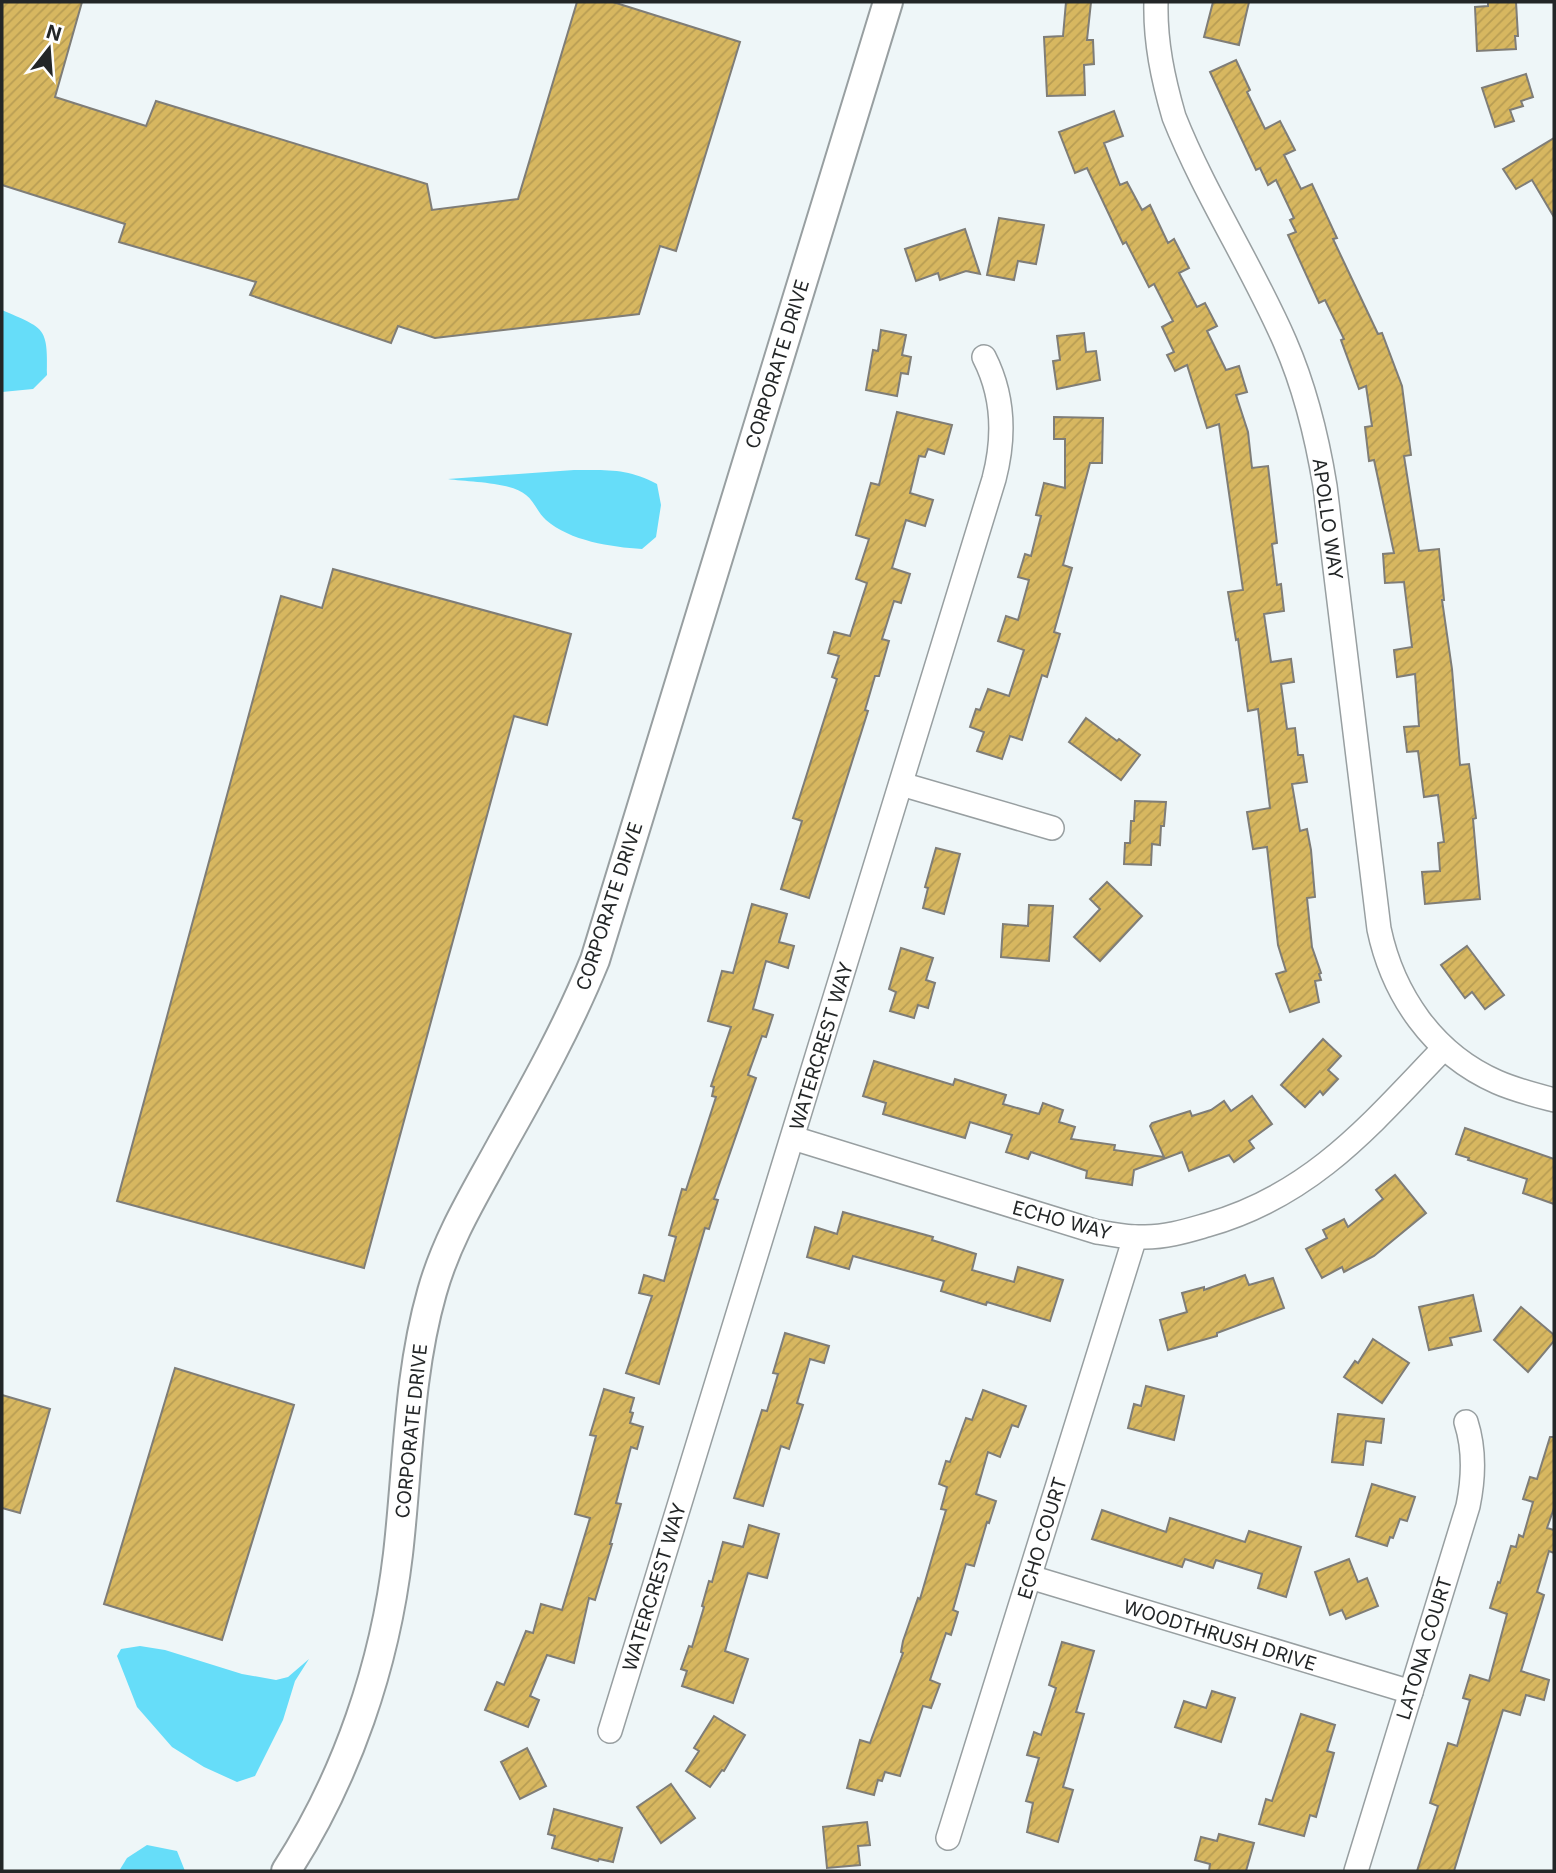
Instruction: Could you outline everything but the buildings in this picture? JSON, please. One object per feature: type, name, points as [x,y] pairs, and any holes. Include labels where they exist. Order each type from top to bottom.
[{"type":"street","name":"CORPORATE DRIVE","points":[[286,1871],[334,1783],[362,1713],[377,1661],[398,1556],[417,1362],[424,1321],[436,1279],[460,1219],[557,1044],[595,960],[888,2]]},
{"type":"street","name":"APOLLO WAY","points":[[1156,2],[1158,49],[1174,117],[1278,326],[1305,394],[1325,486],[1378,929],[1390,970],[1422,1025],[1444,1048],[1474,1070],[1498,1083],[1554,1100]]},
{"type":"street","name":"WATERCREST WAY","points":[[610,1731],[1000,459],[1000,405],[993,376],[984,357]]},
{"type":"street","points":[[901,784],[1052,828]]},
{"type":"street","name":"ECHO WAY","points":[[793,1138],[1097,1232],[1135,1237],[1174,1235],[1219,1222],[1259,1206],[1306,1180],[1349,1146],[1444,1048]]},
{"type":"street","name":"ECHO COURT","points":[[948,1838],[1135,1237]]},
{"type":"street","name":"LATONA COURT","points":[[1356,1871],[1470,1494],[1473,1452],[1466,1422]]},
{"type":"street","name":"WOODTHRUSH DRIVE","points":[[1030,1577],[1411,1692]]},
{"type":"water","points":[[2,310],[35,326],[45,338],[47,375],[33,389],[2,392]]},
{"type":"water","points":[[574,470],[626,473],[657,484],[661,505],[656,537],[642,549],[591,542],[556,527],[543,517],[529,498],[510,487],[448,479]]},
{"type":"water","points":[[140,1646],[165,1650],[242,1674],[276,1680],[288,1677],[309,1659],[295,1681],[283,1720],[255,1776],[237,1782],[204,1767],[172,1747],[137,1707],[117,1656],[121,1649]]},
{"type":"water","points":[[147,1845],[177,1851],[185,1871],[119,1871],[127,1858]]}]
